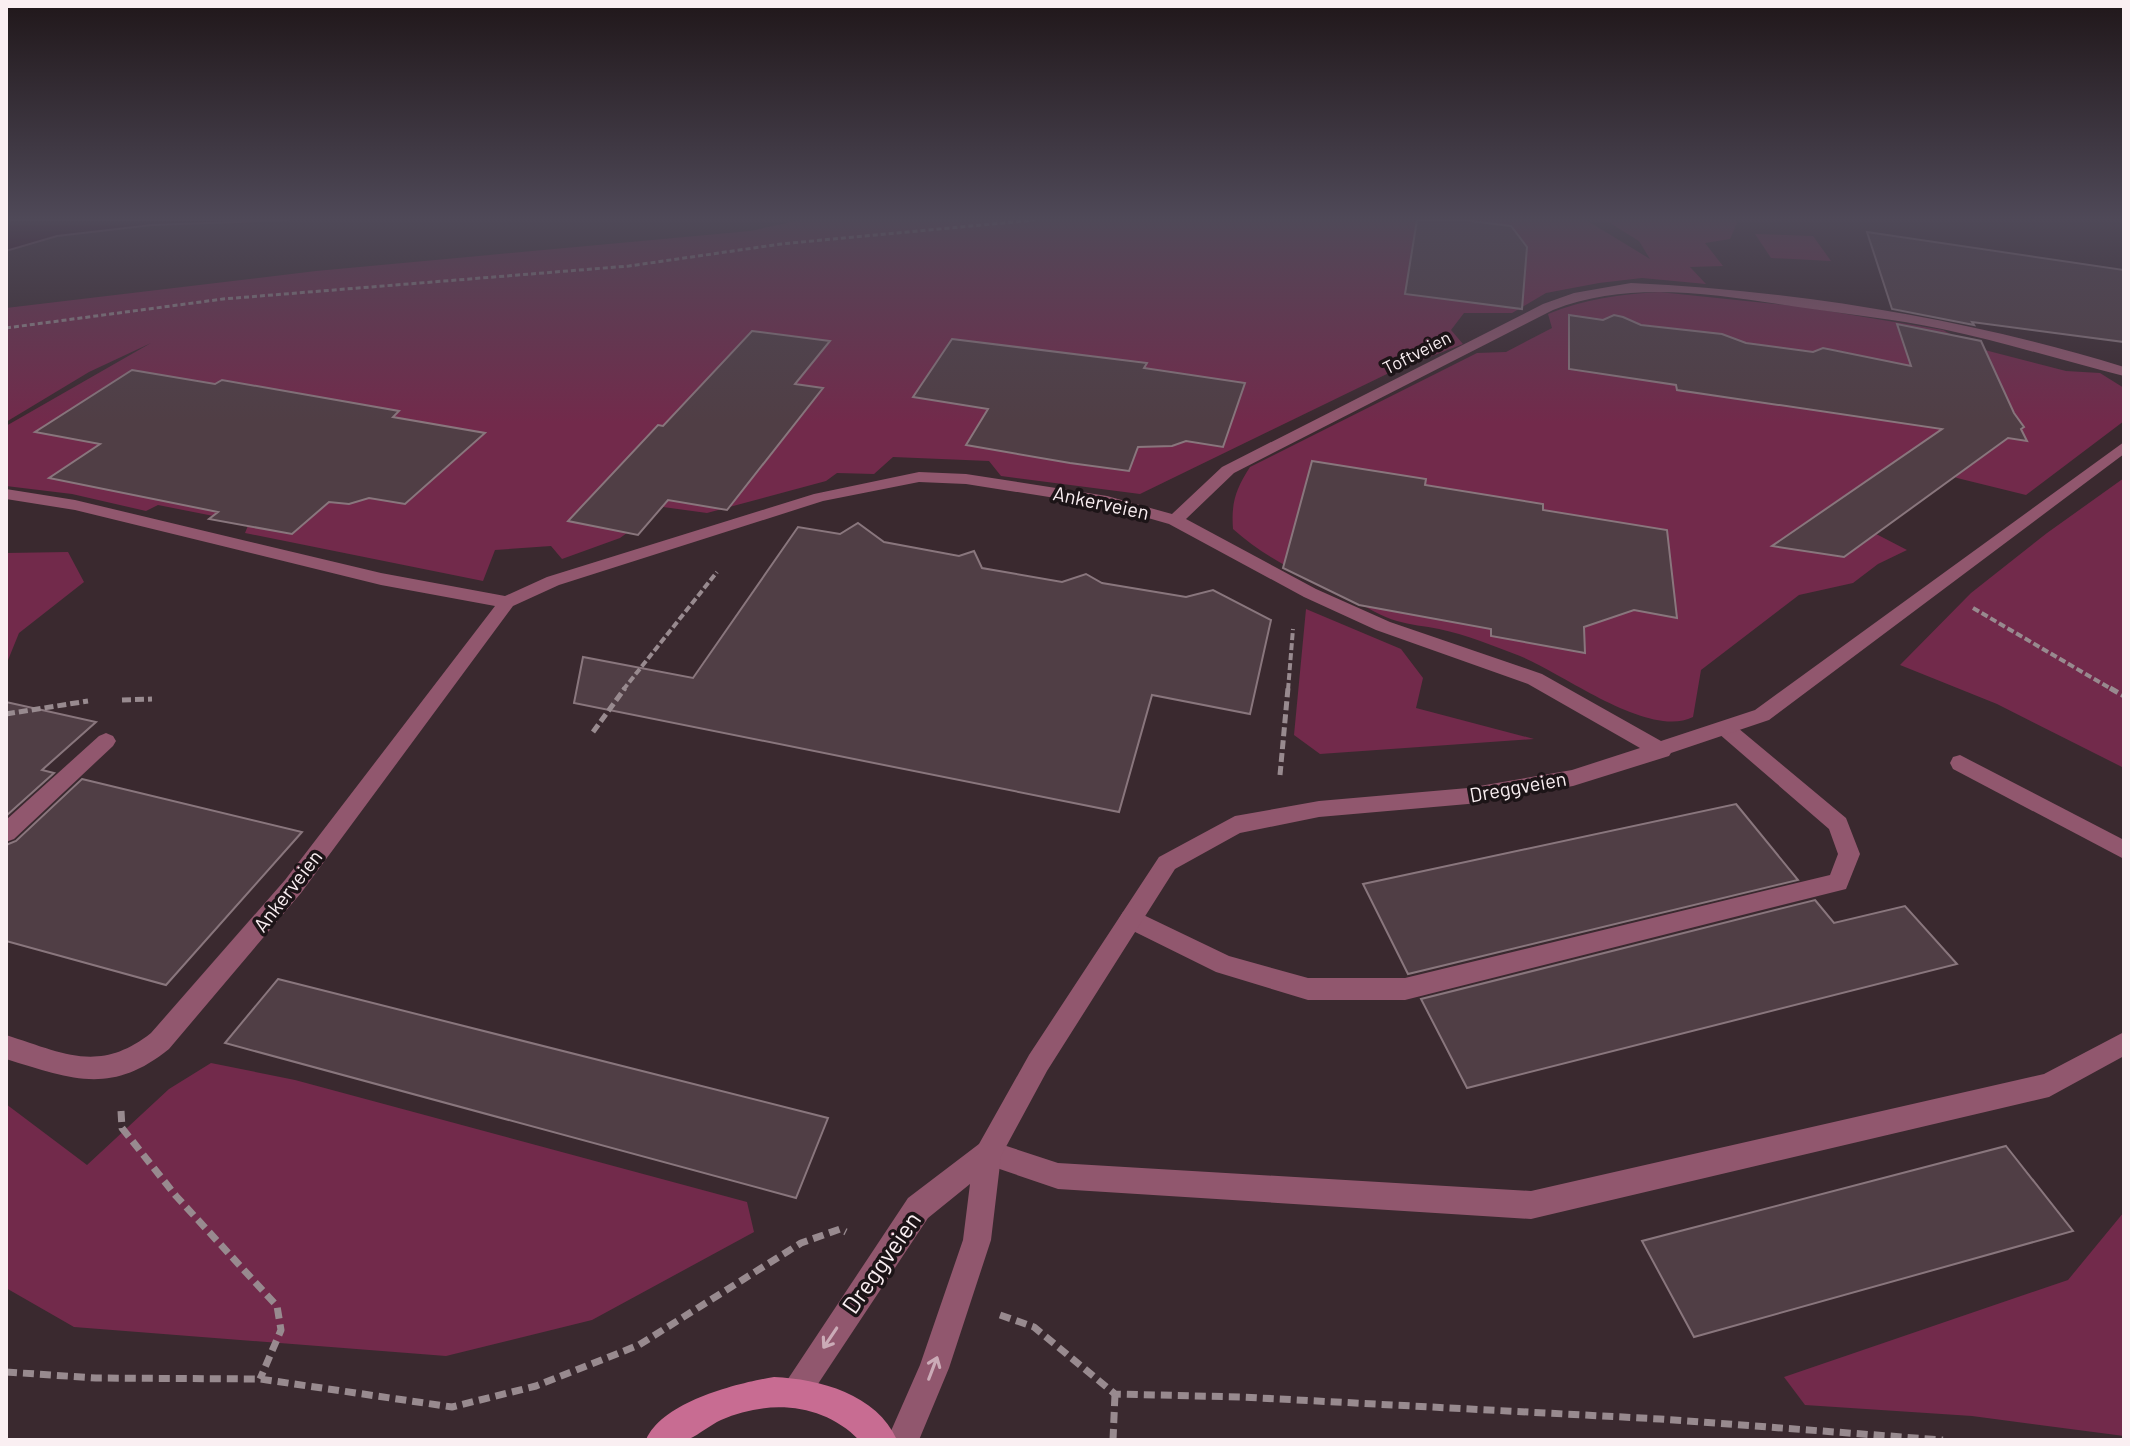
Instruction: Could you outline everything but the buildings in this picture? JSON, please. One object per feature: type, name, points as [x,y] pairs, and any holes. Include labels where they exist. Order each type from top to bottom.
[{"type":"street","name":"Toftveien","points":[[1175,520],[1209,486],[1238,464],[1548,307],[1599,291],[1638,287]]},
{"type":"street","name":"Toftveien","points":[[1652,287],[1714,291],[1939,324],[2093,361],[2124,372]]},
{"type":"street","name":"Dreggveien","points":[[903,1440],[934,1368],[977,1240],[988,1153],[1038,1063],[1167,863],[1235,825],[1319,809],[1468,796],[1558,781],[1662,751],[1762,715],[2124,447]]},
{"type":"street","name":"Ankerveien","points":[[119,1066],[147,1052],[263,924],[360,801],[507,602],[553,581],[765,513],[868,485],[919,477],[966,479],[1107,501],[1175,520],[1298,586],[1383,626],[1535,679],[1662,751]]},
{"type":"street","points":[[6,494],[75,505],[381,579],[507,602]]},
{"type":"street","points":[[1131,919],[1224,965],[1308,989],[1405,989],[1838,882],[1849,854],[1838,824],[1725,728]]},
{"type":"street","points":[[6,833],[106,741]]},
{"type":"street","points":[[1960,763],[2124,850]]},
{"type":"street","points":[[988,1153],[1058,1176],[1531,1205],[2049,1085],[2124,1043]]},
{"type":"street","points":[[6,1047],[94,1070],[119,1066]]},
{"type":"street","name":"Dreggveien","points":[[795,1391],[918,1208],[988,1153]]},
{"type":"street","points":[[662,1440],[706,1409],[750,1393],[795,1391],[833,1401],[868,1424],[881,1440]]},
{"type":"path","points":[[6,328],[223,299],[365,287]]},
{"type":"path","points":[[593,732],[636,672],[765,513]]},
{"type":"path","points":[[1286,815],[1279,770],[1298,586]]},
{"type":"path","points":[[1936,586],[2124,696]]},
{"type":"path","points":[[110,700],[152,699]]},
{"type":"path","points":[[6,714],[96,701]]},
{"type":"path","points":[[119,1066],[122,1128],[176,1196],[277,1306],[281,1330],[260,1379]]},
{"type":"path","points":[[6,1372],[96,1378],[260,1379],[452,1407],[536,1386],[639,1345],[801,1243],[840,1229],[857,1238]]},
{"type":"path","points":[[989,1310],[1034,1327],[1115,1394],[1241,1397],[1660,1419],[1943,1440]]},
{"type":"path","points":[[1113,1440],[1115,1394]]},
{"type":"shaded area","points":[[178,287],[1575,287],[1546,293],[1512,313],[1464,313],[1451,330],[1463,344],[1391,372],[1140,494],[1001,476],[989,461],[893,457],[874,474],[837,473],[826,481],[707,513],[663,507],[620,538],[562,559],[551,546],[495,550],[483,581],[245,533],[249,523],[158,505],[146,511],[72,494],[6,486],[6,426],[151,343],[89,372],[6,422],[6,308]]},
{"type":"shaded area","points":[[1659,292],[1804,307],[1943,330],[1977,348],[2066,371],[2100,373],[2124,388],[2124,421],[2026,495],[1957,478],[1908,454],[1826,508],[1907,550],[1878,564],[1853,583],[1799,595],[1701,670],[1693,717],[1674,721],[1630,712],[1538,664],[1480,641],[1386,617],[1275,560],[1233,529],[1236,496],[1250,467],[1477,353],[1506,352],[1552,328],[1548,314],[1603,298]]},
{"type":"shaded area","points":[[2124,478],[2124,768],[1997,704],[1900,665],[1971,593]]},
{"type":"shaded area","points":[[68,552],[84,582],[19,633],[6,665],[6,553]]},
{"type":"shaded area","points":[[1306,609],[1401,649],[1423,678],[1416,708],[1534,739],[1320,754],[1294,735]]},
{"type":"shaded area","points":[[211,1063],[295,1080],[747,1202],[754,1232],[592,1320],[446,1356],[74,1327],[6,1288],[6,1104],[87,1165],[169,1089]]},
{"type":"shaded area","points":[[2124,1212],[2124,1436],[1972,1416],[1805,1405],[1784,1377],[2068,1280]]}]
